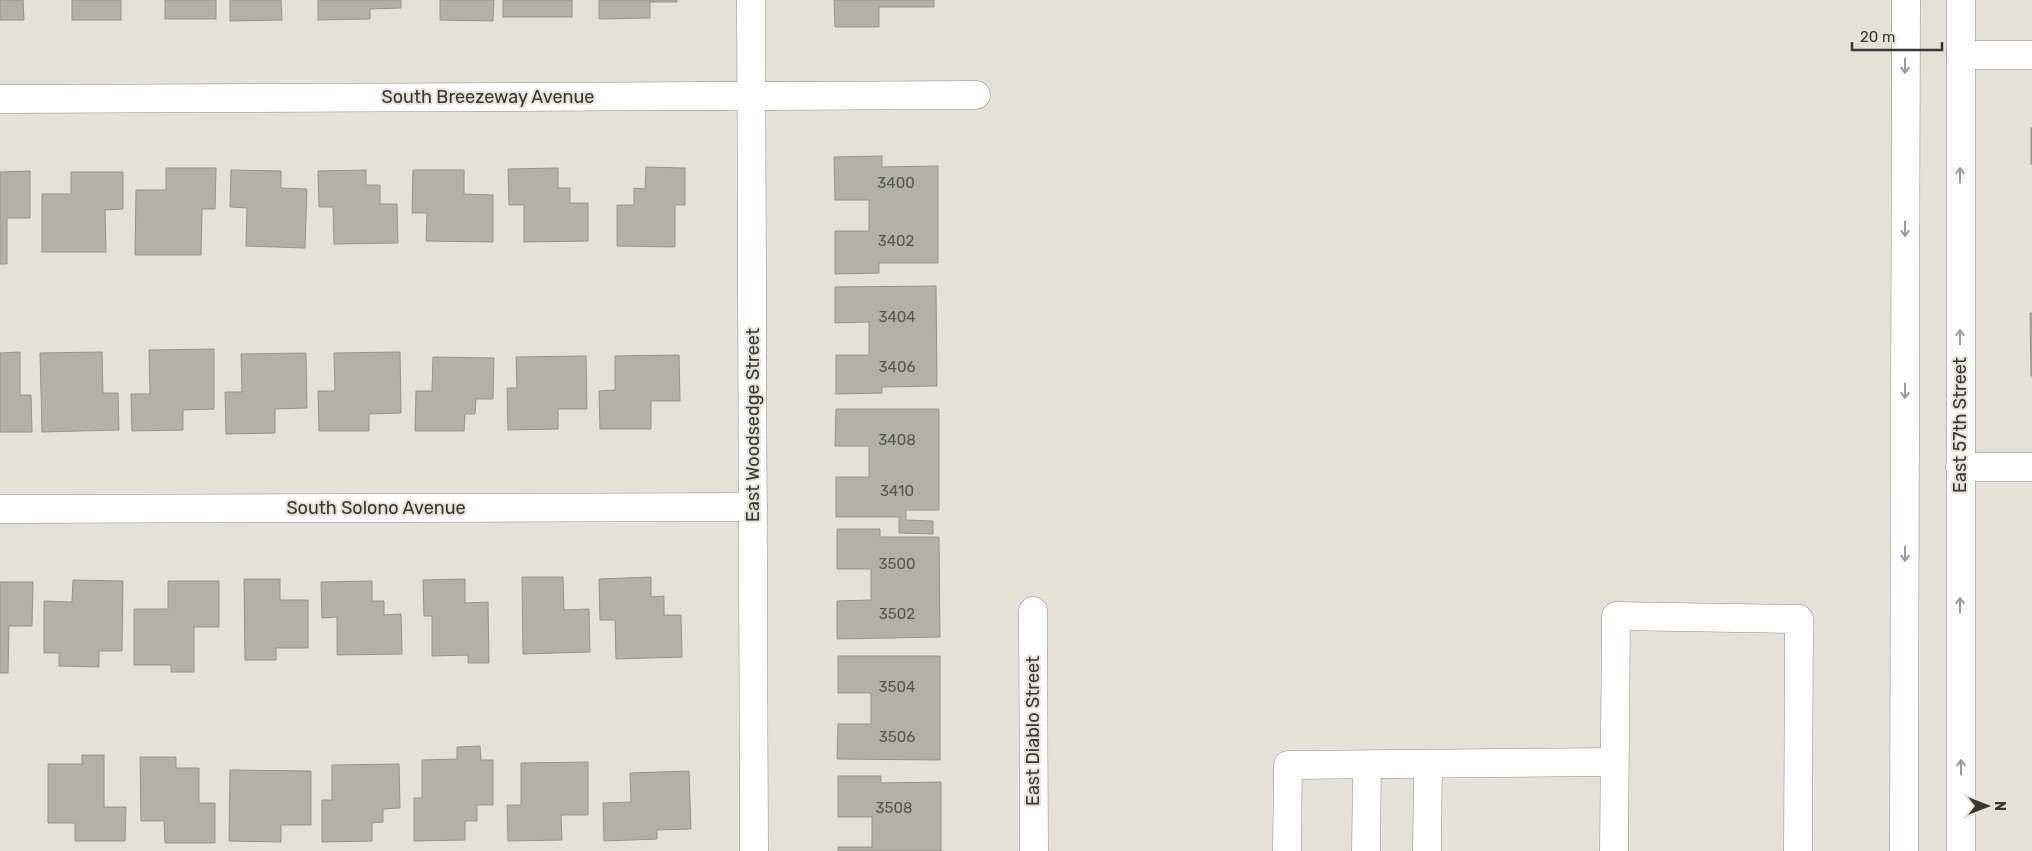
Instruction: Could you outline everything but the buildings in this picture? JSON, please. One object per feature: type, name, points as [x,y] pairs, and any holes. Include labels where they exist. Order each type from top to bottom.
[{"type":"street","name":"East Woodsedge Street","points":[[751,0],[754,851]]},
{"type":"street","points":[[1904,851],[1906,0]]},
{"type":"street","name":"East 57th Street","points":[[1961,0],[1961,851]]},
{"type":"street","points":[[1961,55],[2032,55]]},
{"type":"street","name":"South Breezeway Avenue","points":[[0,99],[976,95]]},
{"type":"street","points":[[1960,467],[2032,467]]},
{"type":"street","name":"South Solono Avenue","points":[[0,509],[753,507]]},
{"type":"street","name":"East Diablo Street","points":[[1033,611],[1034,851]]},
{"type":"street","points":[[1614,851],[1616,616],[1799,619],[1798,851]]},
{"type":"street","points":[[1287,851],[1288,766],[1614,762]]},
{"type":"street","points":[[1366,851],[1367,765]]},
{"type":"street","points":[[1427,851],[1428,765]]}]
